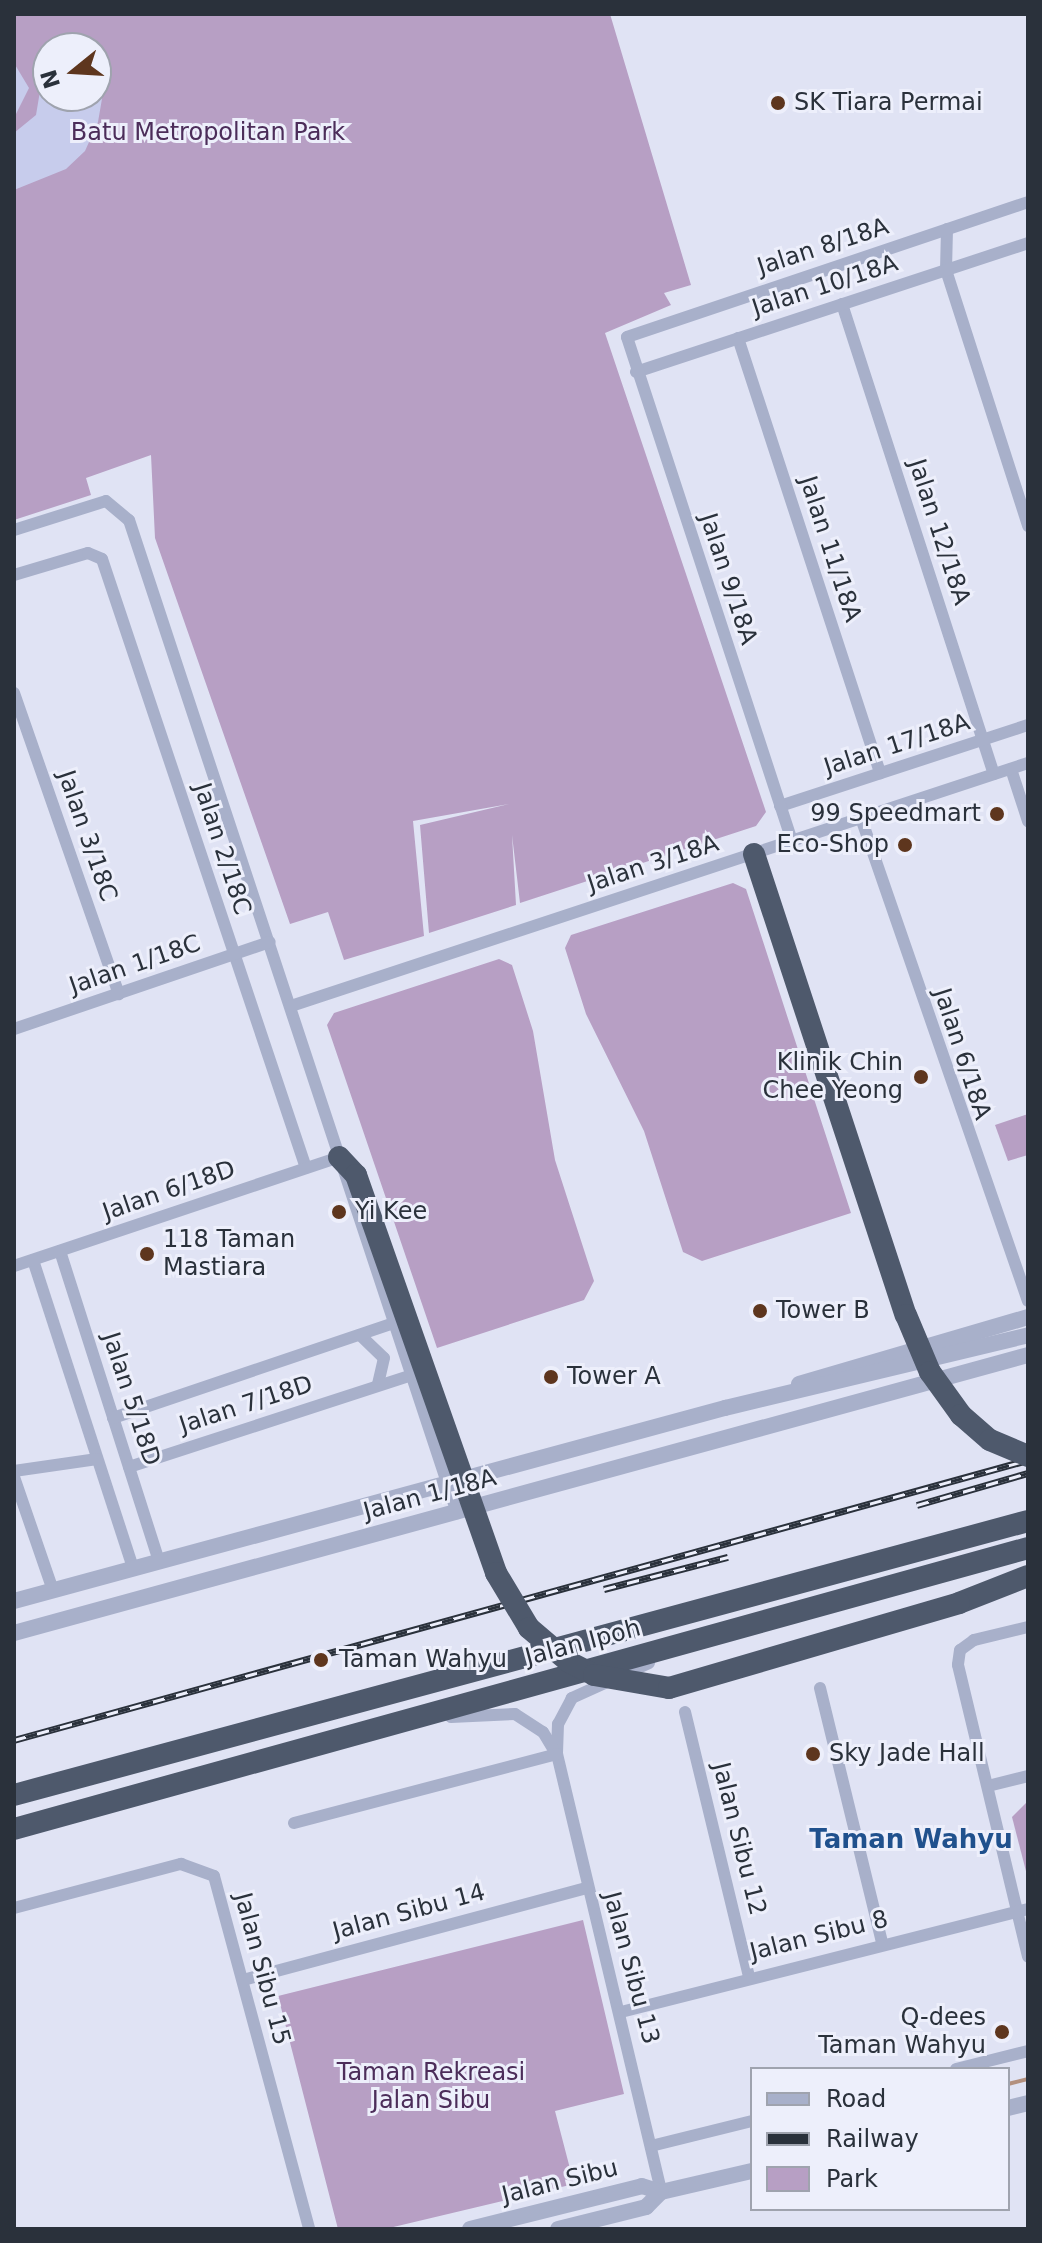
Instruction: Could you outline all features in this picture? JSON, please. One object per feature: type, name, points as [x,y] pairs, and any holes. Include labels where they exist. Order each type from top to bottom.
[{"type":"highway","points":[[754,854],[930,1372],[990,1440],[1028,1456]]},
{"type":"highway","points":[[339,1157],[356,1175],[496,1573],[529,1628],[569,1662],[594,1675],[669,1688],[959,1603],[1028,1576]]},
{"type":"highway","name":"Jalan Ipoh","points":[[14,1795],[1028,1521]]},
{"type":"highway","name":"Jalan Ipoh","points":[[14,1829],[342,1735],[1028,1548]]},
{"type":"street","name":"Jalan 8/18A","points":[[633,332],[1028,202]]},
{"type":"street","points":[[947,229],[946,270],[1028,526]]},
{"type":"street","name":"Jalan 10/18A","points":[[636,372],[1028,243]]},
{"type":"street","name":"Jalan 12/18A","points":[[842,304],[994,774]]},
{"type":"street","name":"Jalan 9/18A","points":[[633,332],[626,343],[792,841]]},
{"type":"street","name":"Jalan 11/18A","points":[[738,338],[880,773]]},
{"type":"street","points":[[14,530],[113,502],[129,520],[291,1006],[391,1324],[457,1513]]},
{"type":"street","name":"Jalan 2/18C","points":[[14,575],[88,553],[102,559],[306,1168]]},
{"type":"street","name":"Jalan 3/18C","points":[[14,693],[119,994]]},
{"type":"street","name":"Jalan 17/18A","points":[[780,806],[1028,725]]},
{"type":"street","name":"Jalan 3/18A","points":[[291,1006],[1028,763]]},
{"type":"street","points":[[1011,769],[1028,821]]},
{"type":"street","name":"Jalan 6/18A","points":[[861,818],[1028,1301]]},
{"type":"street","name":"Jalan 1/18C","points":[[14,1029],[270,942]]},
{"type":"street","name":"Jalan 6/18D","points":[[14,1266],[339,1157]]},
{"type":"street","name":"Jalan 5/18D","points":[[60,1251],[159,1561]]},
{"type":"street","name":"Jalan 5/18D","points":[[33,1260],[133,1568]]},
{"type":"street","points":[[725,1408],[1028,1317]]},
{"type":"street","name":"Jalan 7/18D","points":[[113,1418],[391,1324]]},
{"type":"street","points":[[360,1335],[384,1358],[378,1385]]},
{"type":"street","name":"Jalan 1/18A","points":[[14,1601],[725,1408],[852,1382],[1028,1335]]},
{"type":"street","name":"Jalan 1/18A","points":[[14,1633],[1028,1355]]},
{"type":"street","name":"Jalan 7/18D","points":[[129,1467],[409,1376]]},
{"type":"street","points":[[53,1590],[14,1474],[97,1459]]},
{"type":"street","name":"Jalan Sibu 13","points":[[661,2192],[621,2012],[587,1888],[557,1754],[562,1711],[586,1687],[753,1625]]},
{"type":"street","points":[[1028,1627],[960,1650],[988,1786],[1022,1910],[1028,1957]]},
{"type":"street","points":[[820,1688],[882,1943]]},
{"type":"street","name":"Jalan Sibu 12","points":[[685,1712],[749,1976]]},
{"type":"street","name":"Jalan Sibu 13","points":[[342,1735],[515,1714],[543,1732],[557,1754]]},
{"type":"street","points":[[294,1823],[557,1754]]},
{"type":"street","points":[[988,1786],[1028,1776]]},
{"type":"street","name":"Jalan Sibu 15","points":[[14,1908],[199,1864],[214,1876],[309,2229]]},
{"type":"street","name":"Jalan Sibu 14","points":[[243,1980],[587,1888]]},
{"type":"street","name":"Jalan Sibu 8","points":[[621,2012],[749,1976],[1022,1910]]},
{"type":"street","points":[[964,2067],[1028,2051]]},
{"type":"street","points":[[651,2146],[750,2121]]},
{"type":"street","name":"Jalan Sibu","points":[[470,2229],[642,2186],[661,2192],[750,2171]]},
{"type":"street","name":"Jalan Sibu","points":[[558,2229],[646,2207],[661,2192]]},
{"type":"green space","name":"Batu Metropolitan Park","points":[[14,14],[610,14],[691,285],[664,293],[671,305],[605,333],[766,812],[756,826],[520,903],[512,835],[516,905],[429,933],[420,825],[509,804],[413,821],[424,936],[344,960],[328,912],[290,924],[155,538],[151,455],[86,478],[91,495],[14,520]]},
{"type":"green space","points":[[733,883],[746,889],[851,1213],[702,1261],[683,1252],[644,1131],[586,1014],[565,948],[571,935]]},
{"type":"green space","points":[[499,959],[512,965],[533,1031],[555,1160],[594,1281],[584,1300],[437,1348],[327,1025],[334,1013]]},
{"type":"green space","points":[[1028,1114],[1028,1155],[1008,1161],[995,1125]]},
{"type":"green space","points":[[1028,1801],[1028,1879],[1012,1817]]},
{"type":"green space","name":"Taman Rekreasi Jalan Sibu","points":[[583,1920],[624,2094],[555,2111],[574,2184],[385,2229],[338,2229],[278,1996]]},
{"type":"shaded area","points":[[14,63],[29,88],[14,118]]},
{"type":"shaded area","points":[[36,112],[100,112],[85,151],[66,169],[14,190],[14,133]]},
{"type":"waterway","points":[[1010,2084],[1028,2079]]},
{"type":"railway","points":[[14,1740],[1028,1460]]},
{"type":"railway","points":[[917,1505],[1028,1473]]},
{"type":"railway","points":[[604,1589],[728,1557]]},
{"type":"place","name":"SK Tiara Permai","points":[[778,103]]},
{"type":"place","name":"99 Speedmart","points":[[997,814]]},
{"type":"place","name":"Eco-Shop","points":[[905,845]]},
{"type":"place","name":"Klinik Chin Chee Yeong","points":[[921,1077]]},
{"type":"place","name":"Yi Kee","points":[[339,1212]]},
{"type":"place","name":"118 Taman Mastiara","points":[[147,1254]]},
{"type":"place","name":"Tower B","points":[[760,1311]]},
{"type":"place","name":"Tower A","points":[[551,1377]]},
{"type":"place","name":"Taman Wahyu","points":[[321,1660]]},
{"type":"place","name":"Sky Jade Hall","points":[[813,1754]]},
{"type":"place","name":"Q-dees Taman Wahyu","points":[[1002,2032]]},
{"type":"district","name":"Taman Wahyu","points":[[911,1840]]}]
